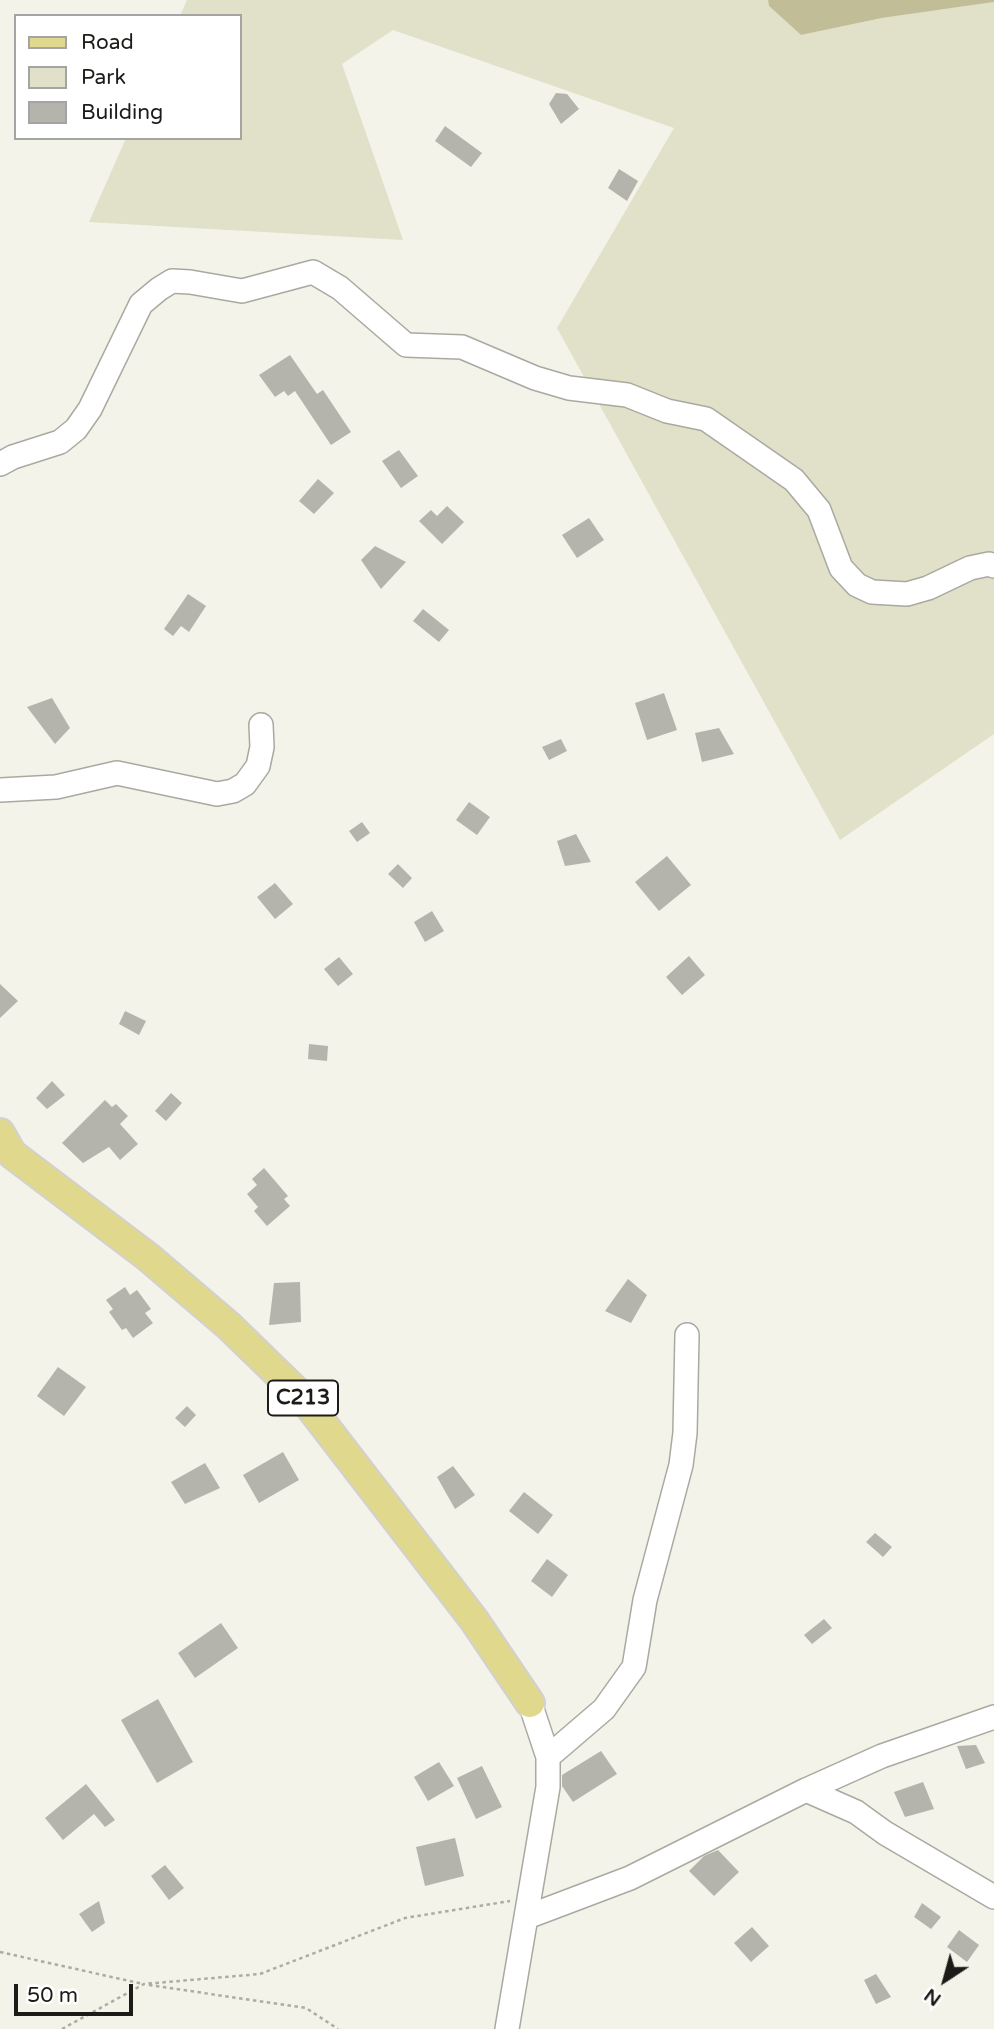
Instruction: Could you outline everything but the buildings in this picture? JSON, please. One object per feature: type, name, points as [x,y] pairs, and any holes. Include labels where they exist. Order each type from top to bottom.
[{"type":"main road","name":"C213","points":[[4,1147],[148,1257],[229,1326],[303,1398],[474,1620],[530,1703]]},
{"type":"street","points":[[0,464],[60,442],[76,429],[90,409],[141,304],[172,281],[242,291],[313,272],[340,288],[406,345],[462,347],[546,382],[569,388],[627,395],[667,411],[706,419],[794,480],[819,510],[841,568],[858,585],[872,593],[907,594],[928,588],[970,568],[989,564],[994,566]]},
{"type":"street","points":[[0,790],[56,787],[117,773],[217,794],[233,791],[245,784],[258,766],[262,747],[261,725]]},
{"type":"street","points":[[548,1757],[604,1709],[634,1667],[645,1600],[681,1465],[687,1335]]},
{"type":"street","points":[[507,2029],[548,1787],[548,1757],[530,1703]]},
{"type":"street","points":[[528,1908],[629,1878],[806,1790],[882,1756],[994,1717]]},
{"type":"street","points":[[856,1812],[853,1783],[858,1773],[882,1756]]},
{"type":"street","points":[[806,1790],[856,1812],[886,1833],[994,1897]]},
{"type":"path","points":[[62,2029],[144,1984],[260,1974],[405,1918],[528,1908]]},
{"type":"path","points":[[0,1952],[144,1984],[306,2008],[338,2029]]},
{"type":"green space","points":[[187,0],[768,0],[769,6],[801,35],[882,18],[994,2],[994,734],[840,840],[557,328],[674,128],[393,30],[342,64],[403,240],[89,222],[125,140],[242,140],[242,14],[181,14]]},
{"type":"shaded area","points":[[768,0],[994,2],[882,18],[801,35],[769,6]]}]
